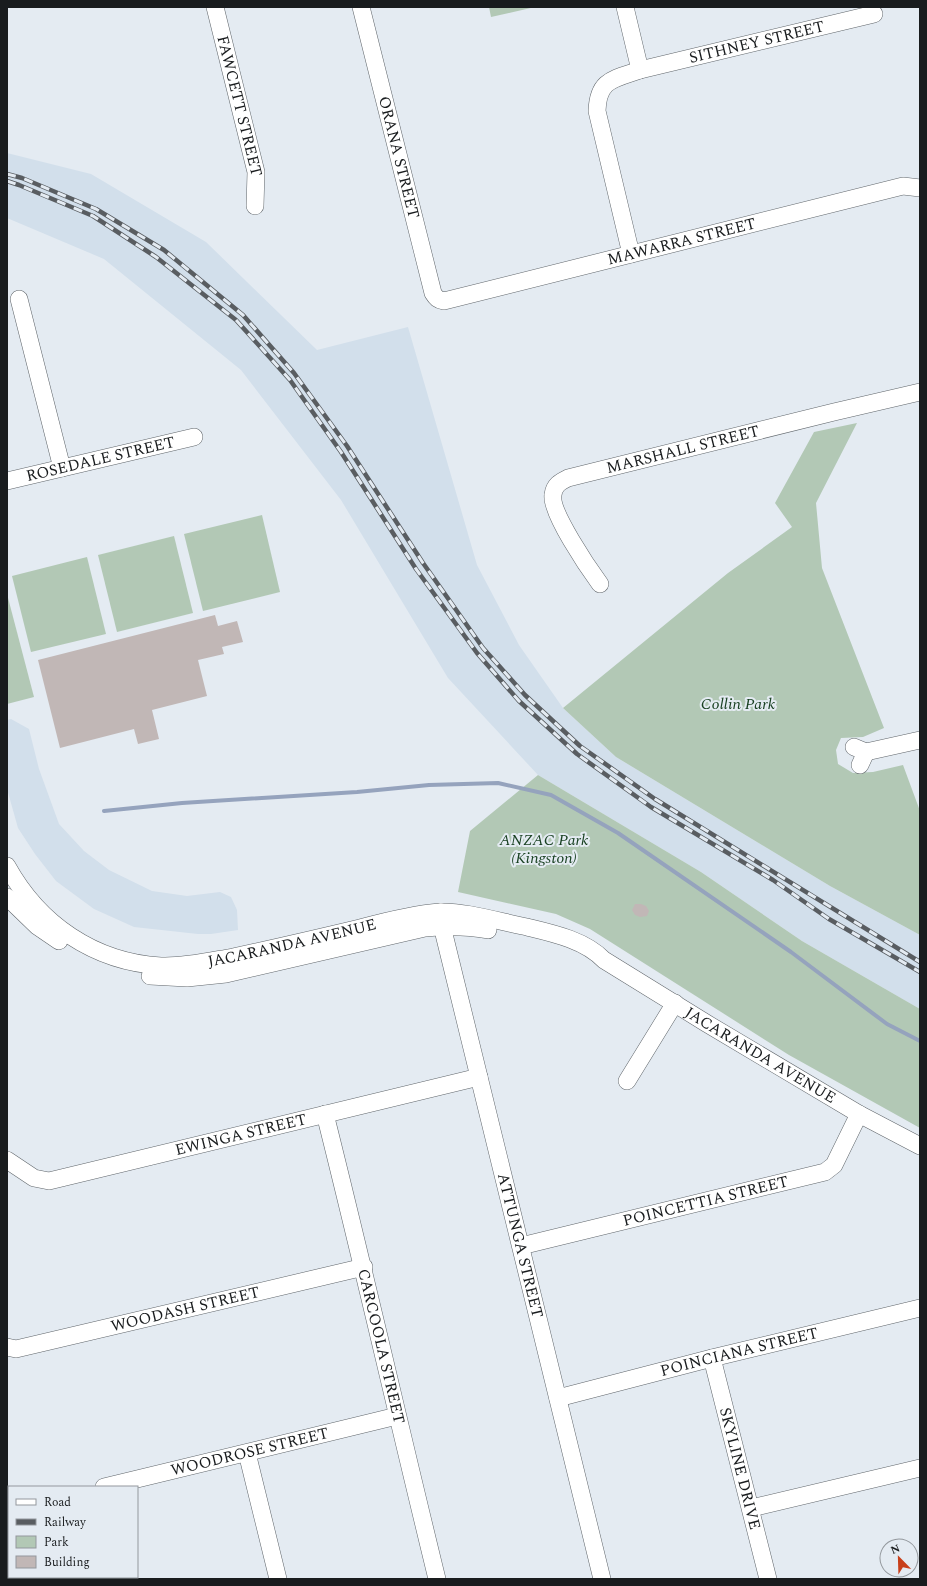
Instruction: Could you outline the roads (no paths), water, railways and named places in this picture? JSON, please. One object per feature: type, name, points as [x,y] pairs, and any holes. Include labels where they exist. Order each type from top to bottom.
[{"type":"street","name":"FAWCETT STREET","points":[[215,7],[256,172],[255,206]]},
{"type":"street","name":"ORANA STREET","points":[[361,7],[433,293],[435,298],[444,302]]},
{"type":"street","points":[[625,7],[640,70]]},
{"type":"street","name":"SITHNEY STREET","points":[[631,254],[597,111],[598,97],[603,86],[614,79],[640,70],[874,14]]},
{"type":"street","name":"MAWARRA STREET","points":[[444,302],[903,186],[920,188]]},
{"type":"street","points":[[18,299],[62,468]]},
{"type":"street","name":"MARSHALL STREET","points":[[600,584],[581,558],[554,508],[552,496],[556,484],[568,478],[920,392]]},
{"type":"street","name":"ROSEDALE STREET","points":[[7,481],[194,437]]},
{"type":"street","points":[[860,755],[920,740]]},
{"type":"street","name":"JACARANDA AVENUE","points":[[7,866],[10,891],[29,899],[51,922],[78,942],[106,954],[135,962],[163,966],[190,964],[266,950],[411,916],[442,919],[464,915],[541,931],[569,940],[597,953],[604,960],[706,1023],[859,1114],[920,1146]]},
{"type":"street","name":"ATTUNGA STREET","points":[[442,919],[479,1077],[602,1579]]},
{"type":"street","points":[[627,1081],[675,1003]]},
{"type":"street","name":"EWINGA STREET","points":[[7,1160],[34,1178],[49,1181],[479,1077]]},
{"type":"street","name":"CARCOOLA STREET","points":[[326,1114],[364,1267],[397,1416],[438,1579]]},
{"type":"street","name":"POINCETTIA STREET","points":[[521,1246],[824,1172],[834,1165],[859,1114]]},
{"type":"street","name":"WOODASH STREET","points":[[7,1347],[16,1349],[364,1267]]},
{"type":"street","name":"POINCIANA STREET","points":[[558,1398],[712,1358],[920,1308]]},
{"type":"street","name":"SKYLINE DRIVE","points":[[712,1358],[768,1579]]},
{"type":"street","name":"WOODROSE STREET","points":[[108,1486],[397,1416]]},
{"type":"street","points":[[247,1453],[278,1579]]},
{"type":"street","points":[[751,1508],[919,1471]]},
{"type":"waterway","points":[[104,811],[182,803],[357,792],[429,785],[498,783],[551,795],[618,833],[791,952],[887,1024],[920,1041]]},
{"type":"railway","points":[[7,174],[22,178],[96,209],[164,250],[243,315],[294,373],[347,446],[423,563],[483,648],[525,695],[580,746],[655,799],[920,962]]},
{"type":"railway","points":[[7,181],[93,216],[156,257],[236,320],[290,380],[341,452],[416,569],[477,653],[519,701],[577,754],[651,807],[773,880],[829,919],[920,972]]},
{"type":"park label","name":"Collin Park","points":[[738,704]]},
{"type":"park label","name":"ANZAC Park (Kingston)","points":[[544,849]]}]
